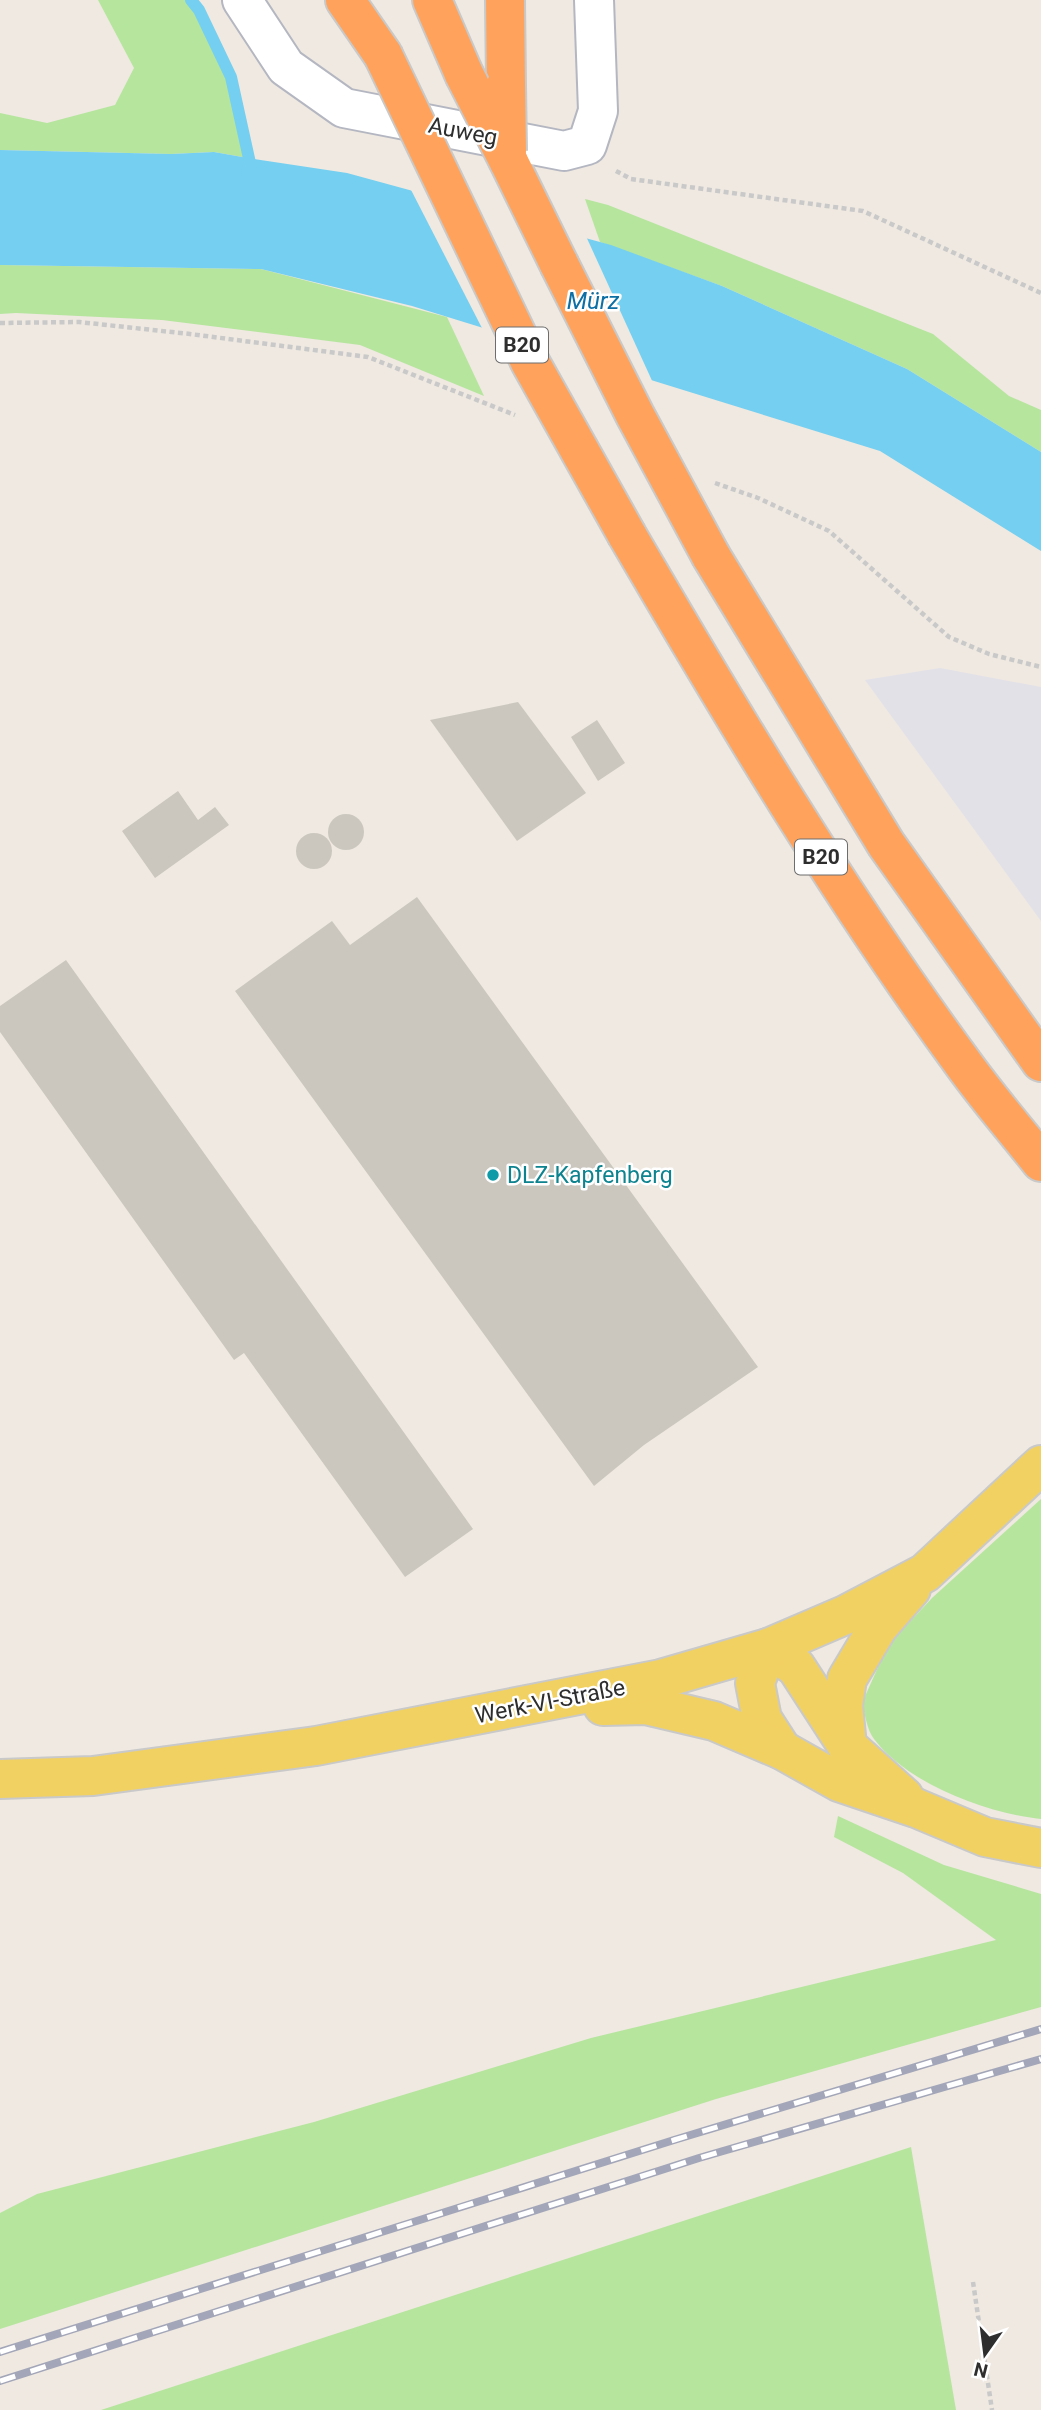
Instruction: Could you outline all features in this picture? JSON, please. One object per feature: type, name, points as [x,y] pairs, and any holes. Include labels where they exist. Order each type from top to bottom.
[{"type":"highway","points":[[345,0],[383,55]]},
{"type":"highway","name":"B20","points":[[367,0],[383,55],[530,362],[626,535],[752,749],[836,880],[962,1063],[1041,1162]]},
{"type":"highway","name":"B20","points":[[432,0],[464,74],[635,415],[710,556],[886,844],[1041,1062]]},
{"type":"highway","points":[[505,0],[508,160]]},
{"type":"main road","name":"Werk-VI-Straße","points":[[0,1779],[93,1776],[316,1746],[661,1679],[768,1648],[845,1615],[925,1573],[1041,1465]]},
{"type":"main road","points":[[847,1746],[844,1705],[847,1679],[878,1628],[925,1573]]},
{"type":"main road","points":[[782,1750],[762,1719],[755,1683],[768,1648],[796,1667],[847,1746],[916,1808]]},
{"type":"main road","points":[[510,1709],[646,1705],[714,1721],[782,1750],[839,1782],[916,1808],[985,1837],[1041,1848]]},
{"type":"street","name":"Auweg","points":[[242,0],[286,67],[344,108],[564,151],[587,145]]},
{"type":"street","points":[[587,145],[598,111],[594,0]]},
{"type":"path","points":[[587,145],[603,164],[631,178],[863,211],[1041,293]]},
{"type":"path","points":[[973,2282],[992,2410]]},
{"type":"shaded area","points":[[940,668],[1041,687],[1041,921],[865,680]]},
{"type":"green space","points":[[98,0],[191,0],[199,10],[231,77],[248,158],[214,152],[171,154],[0,150],[0,113],[47,123],[115,105],[134,68]]},
{"type":"green space","points":[[585,199],[608,205],[933,334],[1009,396],[1041,410],[1041,452],[907,369],[722,286],[600,242]]},
{"type":"green space","points":[[0,265],[261,269],[447,317],[484,396],[360,345],[162,320],[0,314]]},
{"type":"green space","points":[[1041,1499],[1041,1819],[1019,1816],[973,1803],[927,1783],[907,1770],[874,1739],[862,1703],[888,1645],[932,1598]]},
{"type":"green space","points":[[838,1816],[944,1865],[1041,1894],[1041,2007],[716,2099],[0,2329],[0,2213],[37,2194],[314,2122],[591,2038],[996,1940],[903,1873],[834,1837]]},
{"type":"green space","points":[[911,2147],[956,2410],[101,2410]]},
{"type":"water","name":"Mürz","points":[[0,150],[171,154],[214,152],[347,173],[611,245],[722,286],[907,369],[1041,452],[1041,551],[880,451],[412,306],[261,269],[0,265]]},
{"type":"pier","points":[[409,186],[585,234],[654,385],[484,332]]},
{"type":"building","points":[[518,702],[586,793],[517,841],[430,720]]},
{"type":"building","points":[[597,720],[625,763],[598,781],[571,737]]},
{"type":"building","points":[[178,791],[198,820],[215,807],[229,825],[155,878],[122,831]]},
{"type":"building","points":[[346,814],[359,819],[364,832],[359,845],[346,850],[333,845],[328,832],[333,819]]},
{"type":"building","points":[[314,833],[327,838],[332,851],[327,864],[314,869],[301,864],[296,851],[301,838]]},
{"type":"building","name":"DLZ-Kapfenberg","points":[[417,897],[758,1367],[644,1445],[594,1486],[235,991],[332,921],[350,945]]},
{"type":"building","points":[[66,960],[473,1529],[405,1577],[244,1353],[234,1360],[0,1032],[0,1006]]},
{"type":"waterway","points":[[191,0],[199,10],[231,77],[250,163],[247,173]]},
{"type":"railway","points":[[0,2352],[674,2140],[1041,2029]]},
{"type":"railway","points":[[0,2381],[699,2158],[1041,2059]]},
{"type":"place","name":"DLZ-Kapfenberg","points":[[493,1175]]}]
